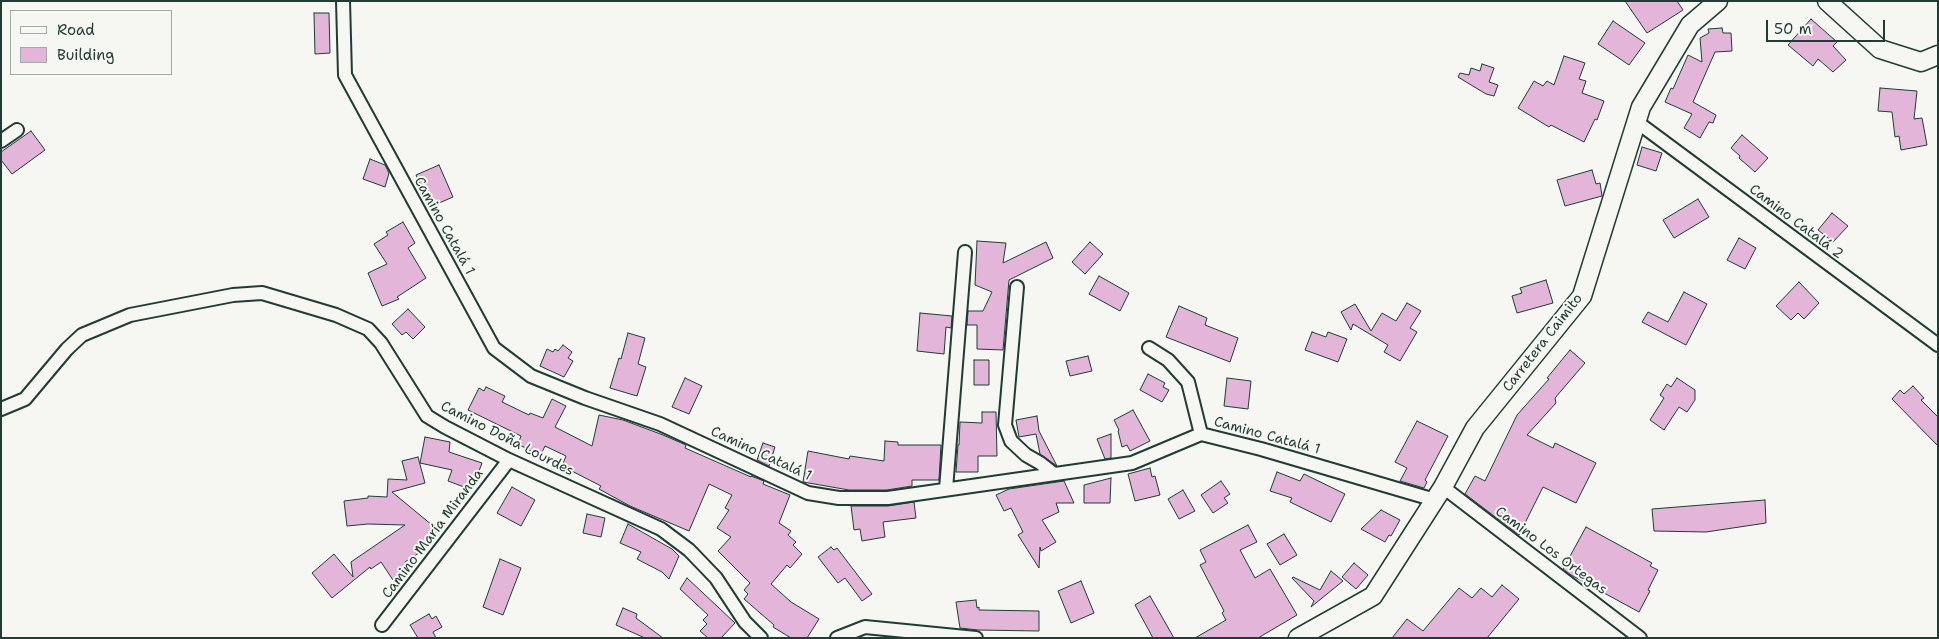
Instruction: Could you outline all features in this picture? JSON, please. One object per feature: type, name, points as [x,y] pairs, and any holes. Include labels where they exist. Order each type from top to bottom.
[{"type":"street","name":"Camino Catalá 1","points":[[342,1],[345,75],[494,348],[531,376],[585,398],[660,424],[808,494],[839,498],[888,498],[1132,463],[1201,434],[1439,494]]},
{"type":"street","name":"Carretera Caimito","points":[[1298,638],[1373,596],[1439,494],[1475,428],[1582,296],[1641,107],[1690,25],[1718,1]]},
{"type":"street","points":[[1827,1],[1880,49],[1921,62],[1938,55]]},
{"type":"street","name":"Camino Catalá 2","points":[[1637,122],[1938,345]]},
{"type":"street","points":[[1,141],[17,130]]},
{"type":"street","points":[[946,489],[966,252]]},
{"type":"street","points":[[1017,287],[1005,426],[1011,441],[1026,456],[1040,463],[1054,474]]},
{"type":"street","name":"Camino Doña Lourdes","points":[[1,409],[25,399],[67,349],[82,335],[130,314],[233,295],[262,293],[336,315],[368,329],[381,343],[427,416],[509,460],[661,529],[689,550],[716,578],[746,622],[760,638]]},
{"type":"street","points":[[1149,348],[1168,360],[1188,382],[1201,434]]},
{"type":"street","name":"Camino María Miranda","points":[[382,626],[509,460]]},
{"type":"street","name":"Camino Los Ortegas","points":[[1439,494],[1640,638]]},
{"type":"street","points":[[837,638],[865,627],[976,638]]},
{"type":"building","points":[[1625,1],[1677,1],[1683,10],[1647,33]]},
{"type":"building","points":[[314,13],[329,13],[330,53],[315,54]]},
{"type":"building","points":[[1811,19],[1837,42],[1833,46],[1846,60],[1833,72],[1818,59],[1813,66],[1788,45]]},
{"type":"building","points":[[1613,21],[1645,43],[1629,65],[1598,44]]},
{"type":"building","points":[[1722,28],[1723,33],[1731,33],[1732,51],[1715,52],[1693,102],[1716,115],[1713,123],[1709,122],[1700,138],[1684,128],[1692,114],[1665,102],[1688,55],[1702,62],[1700,38],[1709,33],[1708,29]]},
{"type":"building","points":[[1564,56],[1585,63],[1579,79],[1586,81],[1582,93],[1604,101],[1597,120],[1595,119],[1584,142],[1551,125],[1549,127],[1518,108],[1534,81],[1543,86],[1547,81],[1554,85]]},
{"type":"building","points":[[1482,64],[1494,68],[1489,82],[1498,85],[1494,96],[1486,94],[1458,77],[1460,73],[1469,75],[1471,68],[1480,71]]},
{"type":"building","points":[[1880,88],[1917,91],[1914,119],[1922,118],[1927,145],[1901,150],[1899,136],[1895,137],[1892,112],[1878,111]]},
{"type":"building","points":[[31,131],[45,150],[12,174],[1,160],[1,152]]},
{"type":"building","points":[[1742,135],[1768,158],[1755,172],[1731,148]]},
{"type":"building","points":[[1642,147],[1662,153],[1656,171],[1637,165]]},
{"type":"building","points":[[370,159],[385,165],[389,173],[385,187],[363,179]]},
{"type":"building","points":[[439,165],[453,197],[430,207],[416,175]]},
{"type":"building","points":[[1592,170],[1596,184],[1600,183],[1602,196],[1565,206],[1557,180]]},
{"type":"building","points":[[1698,199],[1709,217],[1674,238],[1663,220]]},
{"type":"building","points":[[1832,213],[1848,226],[1833,242],[1818,230]]},
{"type":"building","points":[[403,222],[415,243],[408,248],[426,278],[397,297],[399,299],[382,306],[368,273],[387,264],[374,244],[388,235],[386,232]]},
{"type":"building","points":[[1739,238],[1756,248],[1745,269],[1727,260]]},
{"type":"building","points":[[977,241],[1006,243],[1003,263],[1046,242],[1053,258],[1009,280],[1003,350],[977,349],[977,325],[967,325],[968,311],[983,311],[992,292],[975,285]]},
{"type":"building","points":[[1090,242],[1103,254],[1085,274],[1072,262]]},
{"type":"building","points":[[1099,276],[1129,293],[1120,311],[1089,294]]},
{"type":"building","points":[[1546,280],[1553,303],[1517,313],[1512,296],[1522,293],[1520,288]]},
{"type":"building","points":[[1799,282],[1819,303],[1804,319],[1798,313],[1791,320],[1776,306]]},
{"type":"building","points":[[1684,292],[1707,304],[1686,345],[1642,322],[1648,312],[1668,322]]},
{"type":"building","points":[[1407,303],[1421,311],[1410,328],[1417,332],[1400,361],[1384,352],[1388,345],[1353,324],[1351,330],[1341,312],[1355,304],[1371,331],[1382,313],[1396,321]]},
{"type":"building","points":[[1179,306],[1207,318],[1205,325],[1238,338],[1230,362],[1166,337]]},
{"type":"building","points":[[408,309],[425,327],[413,339],[406,332],[402,335],[392,324]]},
{"type":"building","points":[[920,313],[952,316],[951,328],[946,327],[944,354],[917,351]]},
{"type":"building","points":[[1312,332],[1326,337],[1328,332],[1347,339],[1338,362],[1305,350]]},
{"type":"building","points":[[628,333],[645,338],[638,364],[646,367],[637,396],[610,388]]},
{"type":"building","points":[[563,345],[572,352],[568,358],[573,361],[564,377],[540,366],[547,349],[553,352],[555,349],[558,351]]},
{"type":"building","points":[[1570,350],[1585,363],[1555,398],[1556,403],[1527,435],[1553,448],[1555,443],[1596,463],[1576,503],[1543,487],[1519,535],[1465,494],[1475,476],[1485,481],[1517,415],[1549,379],[1547,378]]},
{"type":"building","points":[[1088,356],[1092,371],[1070,376],[1066,361]]},
{"type":"building","points":[[974,360],[989,360],[989,385],[974,385]]},
{"type":"building","points":[[1148,374],[1165,383],[1163,387],[1169,390],[1162,402],[1140,390]]},
{"type":"building","points":[[685,378],[702,386],[689,414],[672,407]]},
{"type":"building","points":[[1227,378],[1251,381],[1248,409],[1224,406]]},
{"type":"building","points":[[1677,378],[1695,390],[1695,400],[1687,412],[1679,407],[1664,430],[1650,420],[1664,398],[1660,395],[1667,384],[1671,387]]},
{"type":"building","points":[[1913,386],[1924,398],[1921,400],[1938,417],[1938,446],[1892,399],[1900,390],[1904,394]]},
{"type":"building","points":[[486,387],[505,396],[502,402],[529,415],[530,413],[543,418],[552,399],[566,406],[555,427],[592,446],[599,415],[623,420],[686,445],[685,448],[764,481],[763,484],[790,495],[779,523],[791,531],[788,535],[796,542],[793,545],[802,554],[790,568],[787,565],[771,584],[791,602],[819,619],[807,638],[791,638],[773,627],[774,625],[744,599],[748,594],[744,590],[750,583],[718,551],[731,537],[717,528],[729,510],[725,508],[732,495],[709,484],[689,531],[630,506],[599,489],[601,486],[562,466],[566,456],[545,446],[540,456],[518,444],[521,436],[468,410],[479,388],[484,391]]},
{"type":"building","points":[[1133,410],[1150,441],[1130,451],[1127,445],[1122,447],[1119,430],[1114,420]]},
{"type":"building","points":[[982,412],[996,412],[997,456],[978,456],[978,472],[956,472],[960,422],[982,423]]},
{"type":"building","points":[[1037,416],[1039,431],[1057,466],[1040,454],[1036,434],[1019,437],[1016,420]]},
{"type":"building","points":[[1417,421],[1448,436],[1425,480],[1427,482],[1424,488],[1400,481],[1407,468],[1395,462]]},
{"type":"building","points":[[1111,434],[1111,458],[1105,459],[1097,439]]},
{"type":"building","points":[[425,437],[450,442],[449,452],[482,463],[472,490],[448,481],[452,470],[420,463]]},
{"type":"building","points":[[885,441],[898,442],[898,445],[941,445],[939,480],[912,480],[912,486],[887,490],[849,490],[803,482],[808,451],[849,459],[850,456],[884,461]]},
{"type":"building","points":[[763,443],[775,447],[769,466],[757,460]]},
{"type":"building","points":[[418,457],[425,483],[392,492],[438,530],[419,553],[405,562],[409,568],[393,580],[381,562],[371,569],[370,567],[332,598],[312,573],[334,554],[353,577],[351,562],[405,525],[368,524],[347,526],[344,501],[368,498],[368,496],[387,497],[388,479],[407,480],[402,461]]},
{"type":"building","points":[[1150,468],[1152,477],[1155,476],[1160,495],[1135,501],[1128,474]]},
{"type":"building","points":[[1277,472],[1300,481],[1304,474],[1345,494],[1331,522],[1290,502],[1292,498],[1270,491]]},
{"type":"building","points":[[1111,478],[1110,503],[1084,503],[1084,485]]},
{"type":"building","points":[[1064,481],[1074,503],[1056,503],[1059,512],[1042,520],[1056,542],[1041,551],[1040,547],[1039,568],[1018,535],[1023,532],[1011,508],[1004,511],[996,495],[1009,489]]},
{"type":"building","points":[[1221,481],[1230,494],[1224,498],[1228,503],[1213,513],[1201,495]]},
{"type":"building","points":[[512,487],[535,500],[521,526],[497,513]]},
{"type":"building","points":[[1183,490],[1195,511],[1179,519],[1168,499]]},
{"type":"building","points":[[1765,500],[1766,523],[1706,532],[1654,531],[1652,509]]},
{"type":"building","points":[[914,502],[916,518],[883,522],[885,537],[862,541],[860,529],[854,530],[851,506],[888,506]]},
{"type":"building","points":[[1381,510],[1400,520],[1391,536],[1389,535],[1385,542],[1361,529]]},
{"type":"building","points":[[587,514],[605,518],[601,537],[583,533]]},
{"type":"building","points":[[628,524],[672,549],[679,556],[669,579],[662,572],[637,559],[641,552],[620,543]]},
{"type":"building","points":[[1248,525],[1257,542],[1240,550],[1255,578],[1270,569],[1297,615],[1258,638],[1195,638],[1226,620],[1222,613],[1224,611],[1200,565],[1206,562],[1200,550]]},
{"type":"building","points":[[1586,527],[1652,563],[1650,566],[1658,570],[1639,612],[1563,569]]},
{"type":"building","points":[[1284,534],[1297,555],[1280,565],[1267,544]]},
{"type":"building","points":[[831,547],[834,550],[837,548],[872,594],[862,601],[845,578],[838,583],[818,557]]},
{"type":"building","points":[[500,559],[521,568],[503,615],[483,607]]},
{"type":"building","points":[[1354,563],[1368,575],[1356,589],[1342,577]]},
{"type":"building","points":[[1331,571],[1343,581],[1311,607],[1314,601],[1292,578],[1320,590]]},
{"type":"building","points":[[687,578],[735,623],[721,638],[708,638],[700,631],[707,624],[703,620],[708,615],[680,589]]},
{"type":"building","points":[[1081,581],[1094,613],[1071,623],[1058,591]]},
{"type":"building","points":[[1502,585],[1519,599],[1487,638],[1392,638],[1407,619],[1423,631],[1459,588],[1472,598],[1481,588],[1492,597]]},
{"type":"building","points":[[1150,596],[1174,638],[1153,638],[1135,605]]},
{"type":"building","points":[[976,600],[979,610],[1039,611],[1039,631],[960,628],[956,602]]},
{"type":"building","points":[[623,608],[637,614],[636,618],[663,638],[645,638],[616,625]]},
{"type":"building","points":[[429,614],[432,619],[436,616],[442,627],[433,632],[436,638],[418,638],[410,625]]}]
